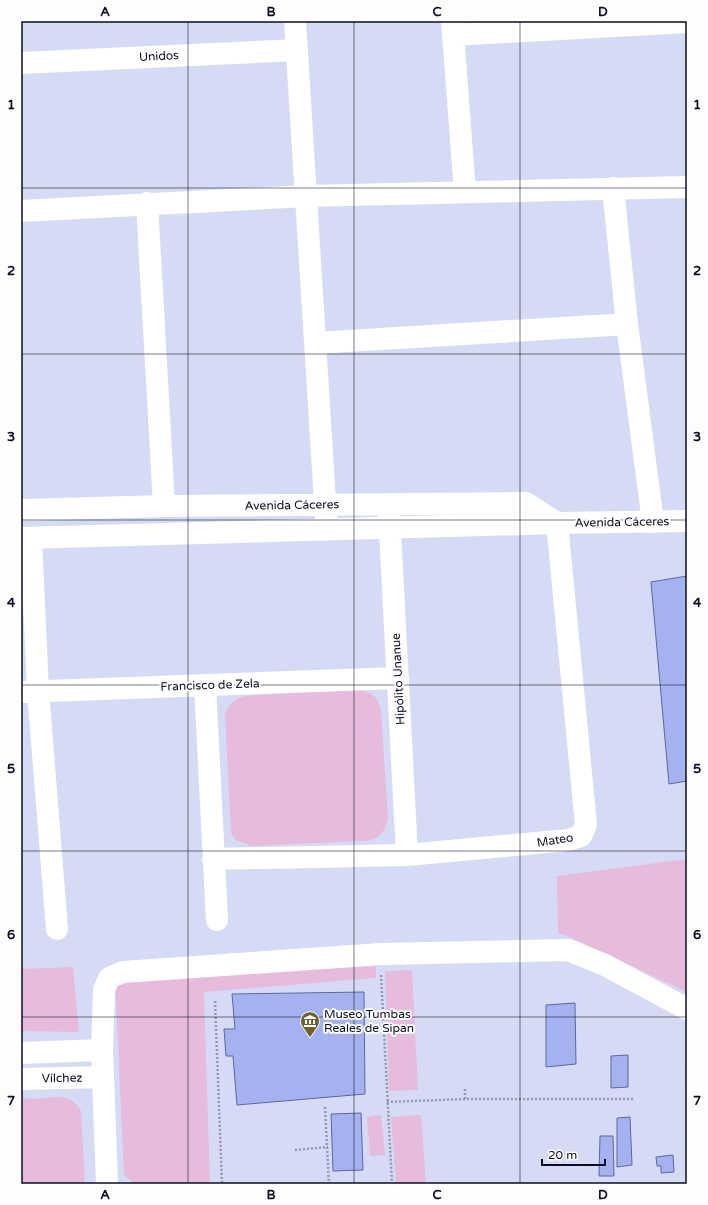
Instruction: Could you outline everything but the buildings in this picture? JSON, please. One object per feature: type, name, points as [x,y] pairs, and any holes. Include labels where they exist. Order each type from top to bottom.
[{"type":"street","points":[[295,21],[327,529]]},
{"type":"street","points":[[465,192],[452,28],[687,22]]},
{"type":"street","name":"Unidos","points":[[21,63],[297,50]]},
{"type":"street","points":[[21,211],[147,203],[306,196],[687,187]]},
{"type":"street","points":[[613,188],[627,324],[653,522]]},
{"type":"street","points":[[147,203],[164,506]]},
{"type":"street","points":[[315,343],[627,324]]},
{"type":"street","name":"Hipólito Unanue","points":[[389,503],[406,855]]},
{"type":"street","name":"Avenida Cáceres","points":[[21,510],[164,506],[526,503],[557,523]]},
{"type":"street","name":"Avenida Cáceres","points":[[26,538],[390,527],[687,521]]},
{"type":"street","name":"Mateo","points":[[214,859],[406,855],[568,840],[581,836],[586,825],[557,523]]},
{"type":"street","points":[[26,538],[30,692],[57,929]]},
{"type":"street","name":"Francisco de Zela","points":[[30,692],[398,678]]},
{"type":"street","points":[[204,686],[216,920]]},
{"type":"street","points":[[107,1184],[102,1050],[104,990],[109,978],[123,972],[381,954],[568,950],[605,965],[687,1009]]},
{"type":"street","points":[[21,1053],[102,1050]]},
{"type":"street","name":"Vílchez","points":[[21,1079],[103,1077]]},
{"type":"path","points":[[381,954],[392,1184]]},
{"type":"path","points":[[215,1001],[222,1184]]},
{"type":"path","points":[[465,1088],[465,1099]]},
{"type":"path","points":[[387,1102],[465,1099],[634,1099]]},
{"type":"path","points":[[325,1106],[329,1184]]},
{"type":"path","points":[[294,1150],[328,1148]]},
{"type":"shaded area","points":[[356,689],[373,695],[378,701],[381,710],[388,819],[381,834],[366,841],[251,846],[236,840],[231,833],[225,715],[230,705],[234,700],[245,696]]},
{"type":"shaded area","points":[[687,859],[687,992],[570,937],[558,933],[557,876]]},
{"type":"shaded area","points":[[376,966],[376,978],[204,992],[210,1184],[135,1184],[124,1175],[115,980]]},
{"type":"shaded area","points":[[73,967],[79,1032],[21,1031],[21,969]]},
{"type":"shaded area","points":[[412,970],[418,1090],[389,1091],[385,971]]},
{"type":"shaded area","points":[[21,1097],[38,1099],[61,1097],[69,1099],[75,1103],[81,1111],[85,1184],[21,1184]]},
{"type":"shaded area","points":[[381,1115],[385,1155],[370,1156],[367,1117]]},
{"type":"shaded area","points":[[421,1115],[426,1184],[396,1184],[391,1117]]},
{"type":"place","name":"Museo Tumbas Reales de Sipan","points":[[310,1038]]}]
